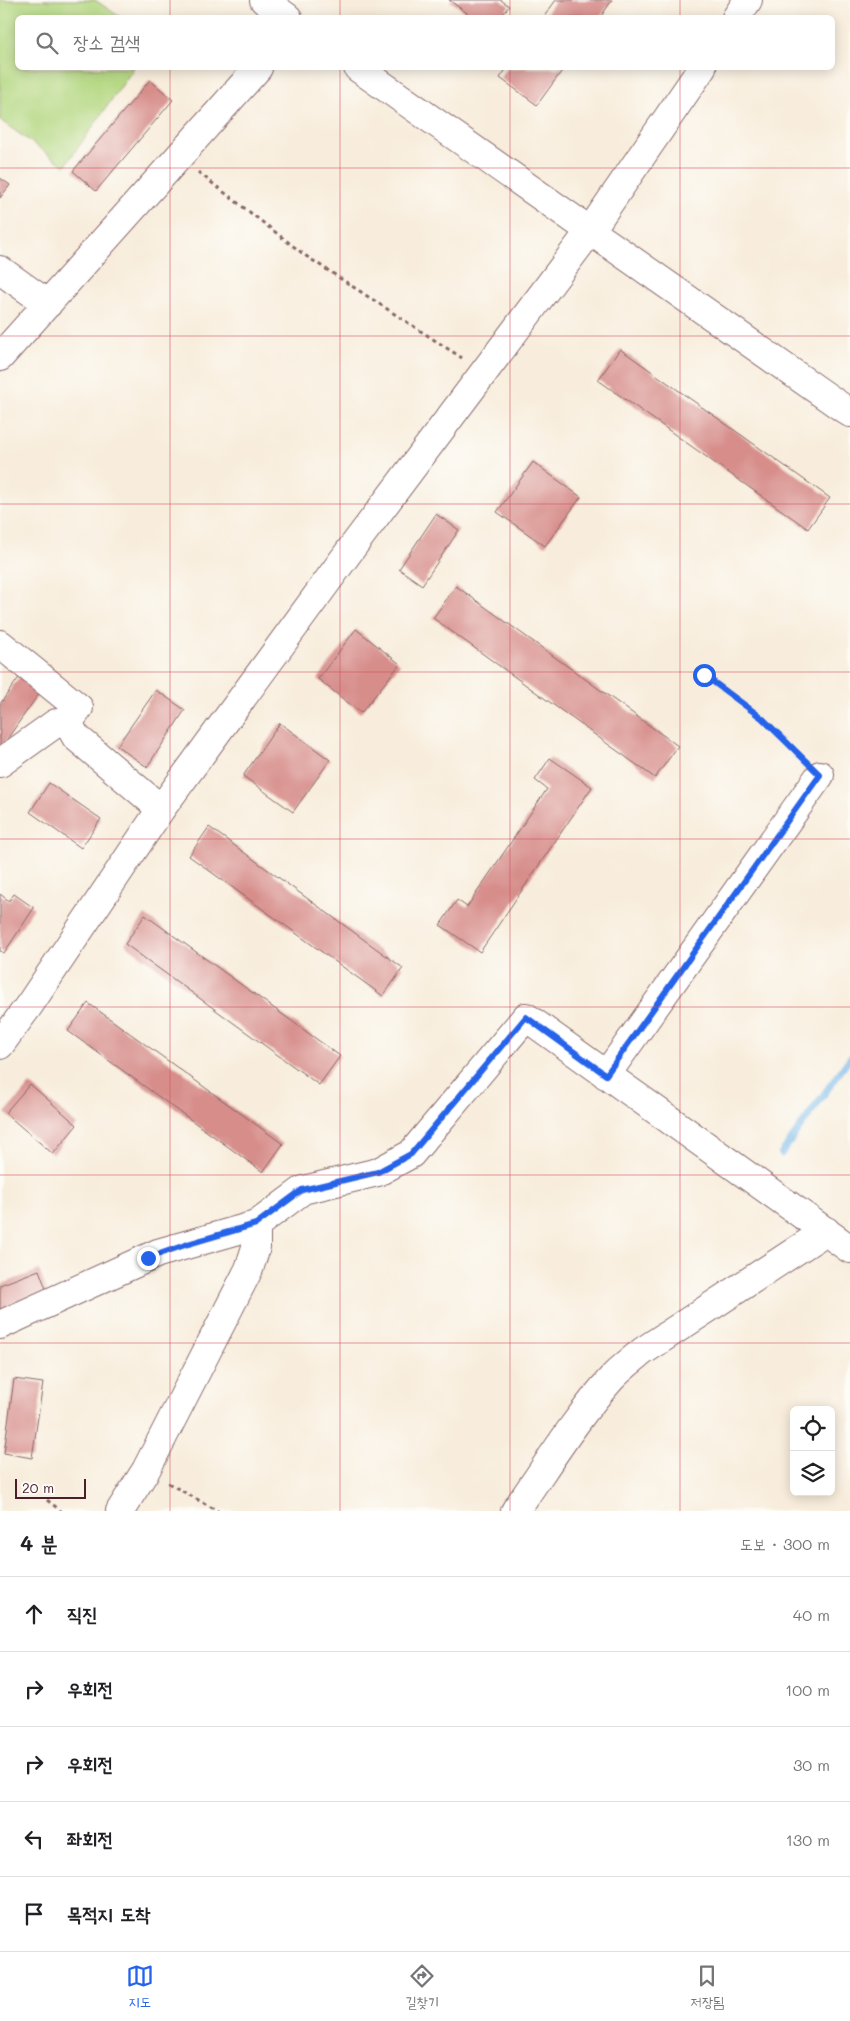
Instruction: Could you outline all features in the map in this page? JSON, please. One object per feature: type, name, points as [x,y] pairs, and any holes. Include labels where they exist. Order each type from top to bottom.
[{"type":"street","points":[[264,0],[284,15]]},
{"type":"street","points":[[738,15],[748,0]]},
{"type":"street","points":[[0,357],[256,70]]},
{"type":"street","points":[[361,70],[850,412]]},
{"type":"street","points":[[0,1045],[30,1004],[161,809],[351,549],[590,231],[701,70]]},
{"type":"street","points":[[0,270],[48,304]]},
{"type":"street","points":[[0,644],[79,708],[68,723]]},
{"type":"street","points":[[0,763],[56,723],[68,723]]},
{"type":"street","points":[[68,723],[76,737],[161,809]]},
{"type":"street","points":[[606,1075],[820,775]]},
{"type":"street","points":[[0,1325],[158,1253],[256,1224],[302,1190],[378,1172],[411,1154],[526,1017],[850,1249]]},
{"type":"street","points":[[120,1511],[146,1470],[249,1269],[256,1247],[256,1224]]},
{"type":"street","points":[[515,1511],[589,1407],[612,1378],[625,1366],[643,1351],[826,1231]]},
{"type":"path","points":[[180,156],[204,177],[306,256],[484,372]]},
{"type":"path","points":[[704,675],[762,718],[820,775]]},
{"type":"path","points":[[146,1470],[218,1511]]},
{"type":"path","points":[[47,1500],[61,1511]]},
{"type":"green space","points":[[0,0],[95,0],[117,15],[15,15],[15,70],[133,70],[65,166],[0,120]]},
{"type":"building","points":[[449,0],[501,0],[509,6],[502,15],[466,15],[467,13]]},
{"type":"building","points":[[556,0],[612,0],[602,15],[545,15]]},
{"type":"building","points":[[506,70],[563,70],[537,105],[500,78]]},
{"type":"building","points":[[150,80],[173,100],[96,191],[73,171]]},
{"type":"building","points":[[0,178],[10,185],[0,198]]},
{"type":"building","points":[[620,349],[830,498],[808,529],[598,380]]},
{"type":"building","points":[[533,462],[581,497],[545,546],[497,512]]},
{"type":"building","points":[[436,514],[459,530],[422,585],[399,569]]},
{"type":"building","points":[[456,586],[678,746],[655,778],[433,618]]},
{"type":"building","points":[[356,629],[400,664],[361,713],[318,679]]},
{"type":"building","points":[[23,672],[43,688],[0,749],[0,704]]},
{"type":"building","points":[[156,690],[185,710],[147,767],[117,746]]},
{"type":"building","points":[[280,723],[330,760],[293,812],[243,776]]},
{"type":"building","points":[[550,758],[592,787],[480,952],[440,925],[457,900],[467,907],[547,789],[535,780]]},
{"type":"building","points":[[49,783],[101,819],[81,848],[30,812]]},
{"type":"building","points":[[209,827],[403,968],[383,996],[189,856]]},
{"type":"building","points":[[0,894],[9,901],[14,894],[34,908],[4,953],[0,951]]},
{"type":"building","points":[[145,915],[340,1056],[319,1085],[125,944]]},
{"type":"building","points":[[88,1003],[283,1144],[263,1172],[68,1031]]},
{"type":"building","points":[[30,1084],[77,1125],[53,1154],[5,1113]]},
{"type":"building","points":[[39,1270],[48,1294],[0,1312],[0,1285]]},
{"type":"building","points":[[14,1379],[43,1383],[32,1458],[4,1453]]},
{"type":"waterway","points":[[781,1154],[850,1058]]},
{"type":"route","points":[[148,1258],[158,1253],[256,1224],[302,1190],[378,1172],[411,1154],[526,1017],[606,1075],[820,775],[762,718],[704,675]]}]
